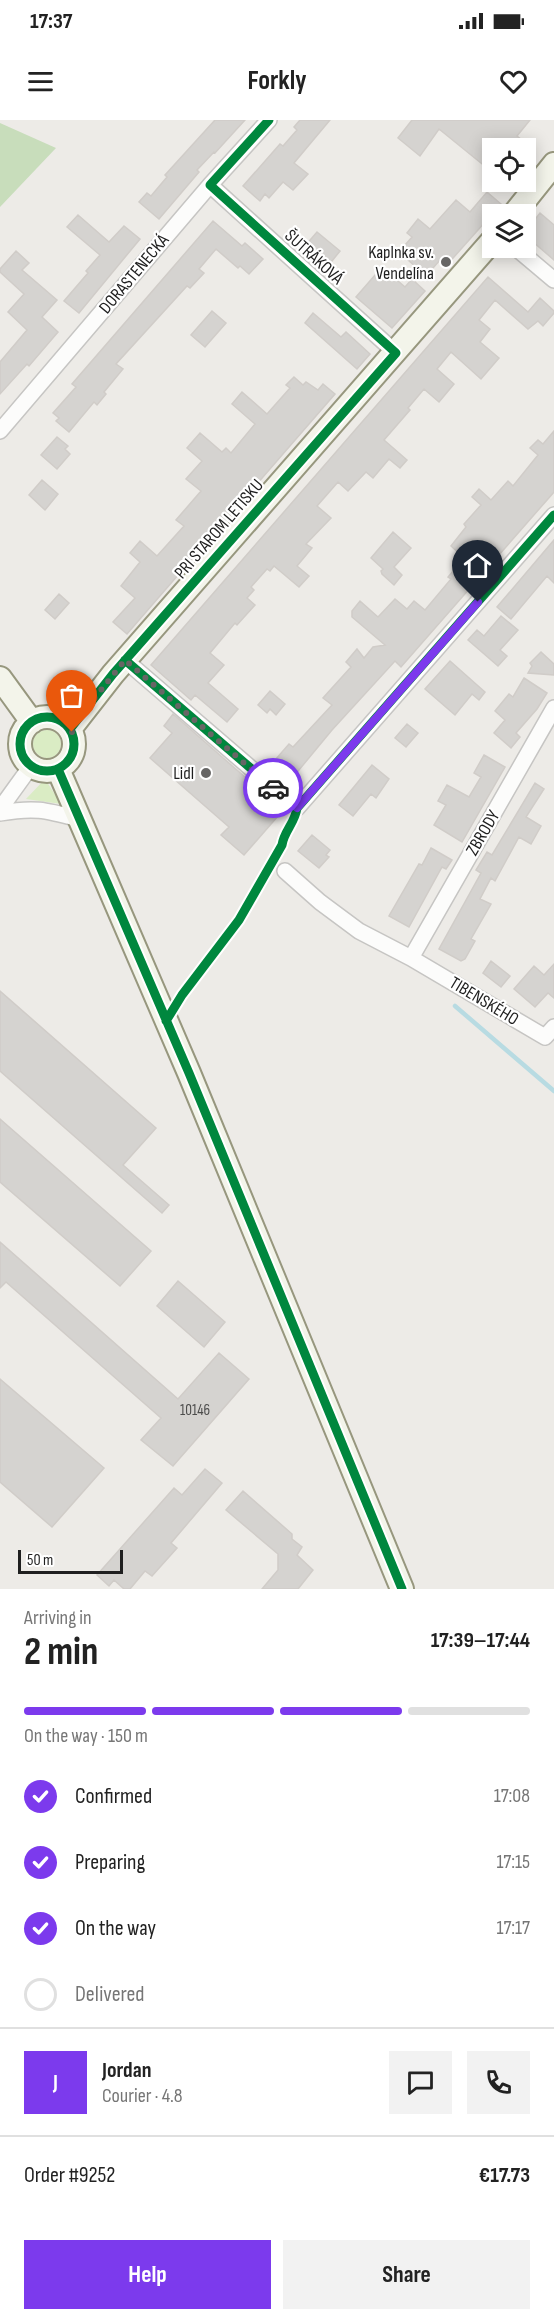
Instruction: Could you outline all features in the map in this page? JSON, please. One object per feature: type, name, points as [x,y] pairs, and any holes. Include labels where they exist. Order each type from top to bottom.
[{"type":"main road","points":[[522,204],[554,164]]},
{"type":"main road","name":"PRI STAROM LETISKU","points":[[70,729],[125,660],[482,254]]},
{"type":"main road","points":[[0,678],[32,722]]},
{"type":"main road","points":[[50,717],[63,722],[70,729],[74,740],[74,752],[68,762],[58,769],[47,771],[31,766],[22,753],[20,742],[24,731],[32,722],[50,717]]},
{"type":"main road","points":[[58,769],[189,1073],[402,1589]]},
{"type":"street","name":"DORASTENECKÁ","points":[[0,431],[210,185],[269,120]]},
{"type":"street","name":"ŠUTRÁKOVÁ","points":[[210,185],[396,353]]},
{"type":"street","points":[[528,258],[554,280]]},
{"type":"street","points":[[125,660],[297,808],[554,515]]},
{"type":"street","name":"ZBRODY","points":[[411,958],[554,708]]},
{"type":"street","points":[[0,811],[31,766]]},
{"type":"street","points":[[0,811],[28,808],[79,819]]},
{"type":"street","points":[[285,871],[320,902],[359,931],[411,958]]},
{"type":"street","name":"TIBENSKÉHO","points":[[411,958],[545,1037],[554,1027]]},
{"type":"green space","points":[[0,123],[56,148],[0,207]]},
{"type":"green space","points":[[47,730],[57,734],[61,744],[57,754],[47,758],[37,754],[33,744],[37,734]]},
{"type":"green space","points":[[45,779],[61,804],[26,799]]},
{"type":"building","points":[[215,120],[245,120],[197,170],[199,172],[159,219],[139,202],[147,193],[151,196],[167,177],[165,175]]},
{"type":"building","points":[[300,120],[330,120],[294,163],[308,174],[293,190],[283,182],[269,198],[265,194],[260,201],[243,186],[280,144],[283,146],[297,130],[294,127]]},
{"type":"building","points":[[412,120],[530,120],[517,136],[520,138],[482,138],[482,164],[439,129],[420,156],[398,138]]},
{"type":"building","points":[[487,192],[501,204],[482,204],[482,225],[446,266],[440,260],[426,276],[399,252],[412,237],[407,233],[418,219],[430,229],[456,200],[470,212]]},
{"type":"building","points":[[540,213],[554,225],[554,260],[536,244],[536,218]]},
{"type":"building","points":[[78,215],[109,242],[124,226],[140,239],[79,313],[64,301],[100,255],[67,227]]},
{"type":"building","points":[[213,221],[242,246],[245,243],[263,259],[249,274],[240,266],[238,268],[216,249],[199,269],[204,273],[190,288],[187,286],[116,364],[123,369],[104,392],[106,394],[97,405],[94,402],[69,432],[56,421],[59,418],[53,413],[76,387],[72,384]]},
{"type":"building","points":[[317,232],[340,251],[328,266],[305,246]]},
{"type":"building","points":[[16,251],[29,263],[22,270],[57,300],[42,317],[58,332],[29,366],[27,364],[0,394],[0,362],[27,330],[8,312],[24,294],[0,272],[0,269]]},
{"type":"building","points":[[382,267],[405,287],[412,279],[425,291],[392,328],[356,297]]},
{"type":"building","points":[[488,277],[528,312],[540,298],[554,313],[543,326],[538,321],[528,329],[495,300],[479,320],[490,329],[480,342],[499,358],[481,379],[451,352],[437,369],[454,384],[439,402],[424,389],[408,408],[410,410],[384,440],[407,460],[400,468],[389,459],[373,478],[366,472],[348,491],[338,482],[317,506],[331,518],[306,544],[312,548],[297,566],[309,576],[299,587],[274,566],[270,571],[267,569],[251,587],[254,590],[247,598],[255,605],[237,625],[235,623],[210,653],[224,665],[208,683],[238,709],[227,722],[195,695],[191,700],[151,665]]},
{"type":"building","points":[[212,311],[226,323],[205,347],[191,335]]},
{"type":"building","points":[[313,313],[341,337],[346,332],[370,354],[357,369],[305,323]]},
{"type":"building","points":[[294,377],[303,385],[306,382],[318,390],[323,384],[335,394],[127,634],[113,622],[135,598],[121,586],[140,562],[130,553],[140,541],[157,556],[184,526],[176,520],[201,491],[186,479],[202,461],[187,448],[200,433],[222,452],[226,448],[231,453],[255,424],[232,404],[242,392],[267,414],[290,388],[286,385]]},
{"type":"building","points":[[554,431],[554,492],[401,667],[395,661],[332,730],[294,776],[276,759],[289,744],[293,747],[332,705],[323,698],[351,667],[346,662],[357,649],[364,658],[373,647],[385,645],[352,617],[352,611],[360,601],[378,617],[395,599],[407,609],[414,601],[425,610],[451,579],[448,577],[464,558],[451,546],[466,527],[464,524],[481,505],[472,497],[479,489],[491,500],[508,481],[513,486],[538,455],[530,448],[538,440],[543,444]]},
{"type":"building","points":[[57,437],[68,446],[65,449],[70,454],[57,469],[41,455]]},
{"type":"building","points":[[42,480],[58,494],[45,510],[29,495]]},
{"type":"building","points":[[393,532],[411,548],[394,567],[402,575],[394,585],[382,574],[383,569],[371,558]]},
{"type":"building","points":[[554,540],[554,583],[547,576],[511,619],[497,607]]},
{"type":"building","points":[[59,594],[69,603],[55,619],[45,610]]},
{"type":"building","points":[[501,616],[518,630],[500,650],[507,656],[498,666],[468,640],[477,630],[484,636]]},
{"type":"building","points":[[541,652],[554,664],[554,675],[528,673],[532,666],[530,663]]},
{"type":"building","points":[[450,661],[485,692],[479,700],[472,694],[455,715],[425,689]]},
{"type":"building","points":[[524,678],[547,693],[537,709],[516,733],[520,737],[511,748],[494,733],[505,720],[495,711],[509,694],[513,697]]},
{"type":"building","points":[[270,691],[285,704],[276,715],[270,709],[267,713],[258,705]]},
{"type":"building","name":"Lidl","points":[[173,714],[270,799],[265,805],[278,816],[244,855],[221,835],[229,827],[150,758],[172,733],[164,726]]},
{"type":"building","points":[[407,724],[418,733],[406,747],[395,738]]},
{"type":"building","points":[[484,755],[505,767],[462,842],[434,825],[446,805],[438,801],[447,785],[469,797],[481,777],[474,773]]},
{"type":"building","points":[[372,765],[389,779],[376,798],[371,794],[353,816],[339,805]]},
{"type":"building","points":[[535,783],[544,789],[526,817],[541,826],[531,844],[519,837],[495,881],[491,878],[480,899],[491,904],[471,939],[475,941],[465,959],[461,961],[439,949],[481,873],[476,870],[487,852],[492,855]]},
{"type":"building","points":[[312,835],[330,850],[326,855],[329,857],[319,868],[298,851]]},
{"type":"building","points":[[431,848],[452,860],[446,869],[442,867],[409,927],[389,916],[419,864],[422,865]]},
{"type":"building","points":[[491,961],[510,976],[501,987],[483,973]]},
{"type":"building","points":[[554,964],[554,998],[548,993],[535,1007],[514,989],[534,966],[544,975]]},
{"type":"building","points":[[0,991],[156,1128],[123,1165],[169,1205],[162,1213],[0,1071]]},
{"type":"building","points":[[0,1119],[151,1251],[120,1286],[0,1182]]},
{"type":"building","points":[[0,1242],[178,1399],[219,1353],[249,1379],[173,1466],[141,1440],[161,1418],[6,1282],[0,1288]]},
{"type":"building","points":[[178,1281],[225,1322],[204,1347],[157,1306]]},
{"type":"building","points":[[0,1379],[104,1468],[52,1527],[0,1482]]},
{"type":"building","points":[[205,1469],[222,1483],[171,1543],[177,1548],[152,1576],[145,1571],[130,1589],[124,1589],[114,1580],[109,1586],[97,1575],[174,1488],[182,1495]]},
{"type":"building","points":[[243,1491],[292,1534],[292,1539],[302,1547],[297,1555],[313,1570],[298,1589],[262,1589],[278,1570],[278,1554],[226,1510]]},
{"type":"waterway","points":[[455,1006],[554,1091]]},
{"type":"cycle path","points":[[70,729],[113,674],[396,353],[210,185],[269,120]]},
{"type":"cycle path","points":[[297,808],[554,515]]},
{"type":"cycle path","points":[[125,660],[297,808]]},
{"type":"cycle path","points":[[42,717],[52,717],[66,725],[72,734],[74,744],[72,754],[66,763],[52,771],[42,771],[25,759],[20,749],[20,739],[32,722],[42,717]]},
{"type":"cycle path","points":[[58,769],[189,1073],[402,1589]]},
{"type":"cycle path","points":[[166,1021],[182,995],[239,920],[282,845],[297,808]]},
{"type":"way so far","points":[[72,732],[70,729],[80,715],[125,660],[273,788]]},
{"type":"place","name":"Kaplnka sv. Vendelína","points":[[446,262]]},
{"type":"place","name":"Lidl","points":[[206,773]]},
{"type":"route","points":[[273,788],[297,808],[478,602]]}]
